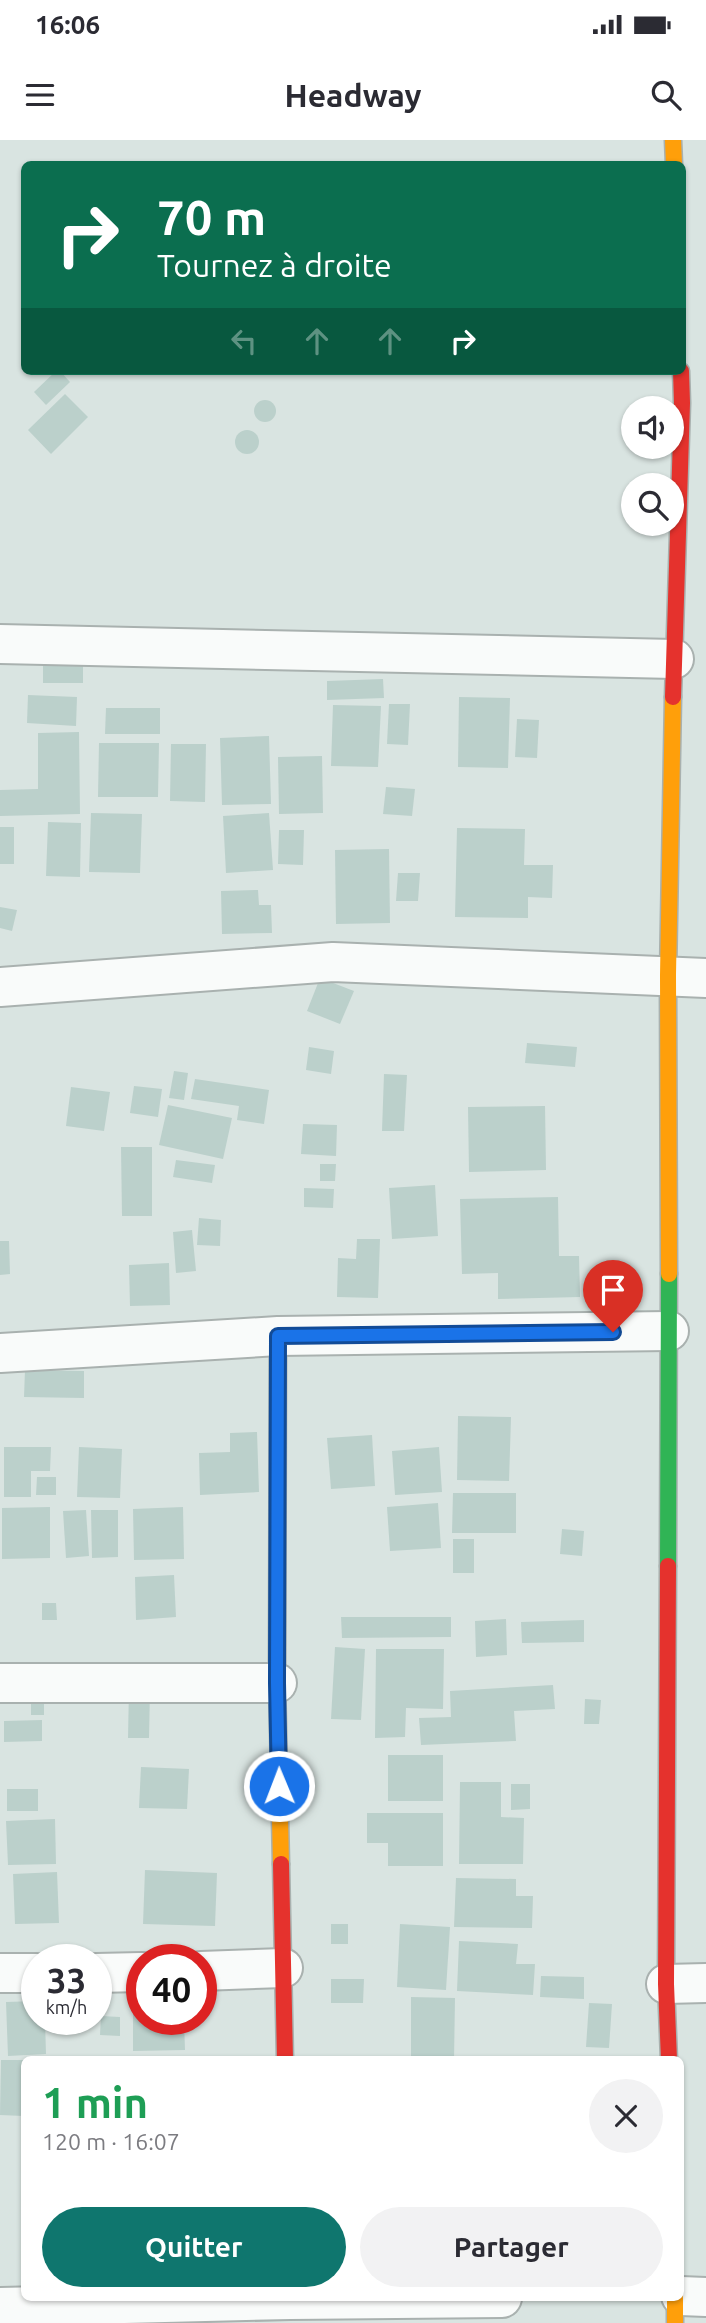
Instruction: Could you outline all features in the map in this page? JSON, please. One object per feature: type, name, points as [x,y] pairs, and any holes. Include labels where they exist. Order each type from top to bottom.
[{"type":"street","points":[[673,140],[674,161]]},
{"type":"street","points":[[668,2056],[668,975],[681,375]]},
{"type":"street","points":[[0,644],[674,659]]},
{"type":"street","points":[[0,986],[334,962],[706,978]]},
{"type":"street","points":[[0,1353],[278,1336],[669,1331]]},
{"type":"street","points":[[278,1336],[277,1683],[285,2056]]},
{"type":"street","points":[[0,1683],[277,1683]]},
{"type":"street","points":[[217,1970],[283,1968]]},
{"type":"street","points":[[0,1973],[21,1973]]},
{"type":"street","points":[[666,1984],[706,1983]]},
{"type":"street","points":[[684,2296],[706,2297]]},
{"type":"street","points":[[0,2307],[218,2301]]},
{"type":"street","points":[[675,2323],[676,2301]]},
{"type":"building","points":[[52,375],[64,375],[70,382],[46,405],[34,392]]},
{"type":"building","points":[[65,394],[88,417],[51,454],[28,430]]},
{"type":"building","points":[[265,400],[273,403],[276,411],[273,419],[265,422],[257,419],[254,411],[257,403]]},
{"type":"building","points":[[247,430],[255,434],[259,442],[255,450],[247,454],[239,450],[235,442],[239,434]]},
{"type":"building","points":[[43,656],[83,657],[83,683],[43,683]]},
{"type":"building","points":[[383,679],[384,698],[327,700],[327,681]]},
{"type":"building","points":[[28,695],[77,697],[76,726],[27,723]]},
{"type":"building","points":[[459,697],[510,698],[508,768],[458,767]]},
{"type":"building","points":[[389,704],[410,704],[408,745],[387,744]]},
{"type":"building","points":[[333,705],[381,706],[378,767],[331,766]]},
{"type":"building","points":[[106,708],[160,708],[160,734],[105,734]]},
{"type":"building","points":[[517,719],[539,720],[537,758],[515,757]]},
{"type":"building","points":[[79,732],[80,814],[0,816],[0,790],[38,789],[38,733]]},
{"type":"building","points":[[269,736],[271,804],[222,805],[220,738]]},
{"type":"building","points":[[99,743],[159,743],[158,797],[98,797]]},
{"type":"building","points":[[171,744],[206,744],[205,802],[170,801]]},
{"type":"building","points":[[322,756],[323,813],[279,814],[278,757]]},
{"type":"building","points":[[386,787],[415,789],[412,816],[383,814]]},
{"type":"building","points":[[91,813],[142,814],[140,873],[89,872]]},
{"type":"building","points":[[269,813],[273,870],[226,873],[223,816]]},
{"type":"building","points":[[48,822],[81,823],[80,877],[46,876]]},
{"type":"building","points":[[0,827],[14,827],[14,864],[0,864]]},
{"type":"building","points":[[457,828],[525,829],[524,865],[553,865],[552,898],[528,897],[528,918],[455,917]]},
{"type":"building","points":[[279,830],[304,830],[303,865],[278,864]]},
{"type":"building","points":[[389,849],[390,923],[336,924],[335,850]]},
{"type":"building","points":[[398,873],[420,873],[418,901],[396,901]]},
{"type":"building","points":[[258,890],[259,905],[271,905],[272,933],[222,934],[221,891]]},
{"type":"building","points":[[0,907],[17,910],[12,931],[0,928]]},
{"type":"building","points":[[320,978],[354,991],[340,1024],[307,1011]]},
{"type":"building","points":[[527,1043],[577,1047],[575,1067],[525,1063]]},
{"type":"building","points":[[309,1047],[334,1051],[331,1074],[306,1070]]},
{"type":"building","points":[[174,1071],[188,1073],[184,1100],[169,1098]]},
{"type":"building","points":[[384,1074],[407,1075],[404,1131],[382,1131]]},
{"type":"building","points":[[195,1079],[269,1090],[264,1124],[237,1120],[239,1106],[191,1099]]},
{"type":"building","points":[[134,1086],[162,1089],[158,1117],[130,1113]]},
{"type":"building","points":[[71,1087],[110,1092],[104,1131],[66,1126]]},
{"type":"building","points":[[168,1105],[232,1118],[223,1159],[159,1145]]},
{"type":"building","points":[[545,1106],[546,1170],[469,1172],[468,1107]]},
{"type":"building","points":[[303,1124],[337,1125],[336,1156],[301,1154]]},
{"type":"building","points":[[121,1147],[152,1147],[152,1216],[122,1216]]},
{"type":"building","points":[[176,1160],[215,1165],[212,1183],[173,1177]]},
{"type":"building","points":[[320,1164],[336,1164],[335,1181],[320,1181]]},
{"type":"building","points":[[435,1185],[438,1236],[392,1239],[389,1188]]},
{"type":"building","points":[[304,1188],[334,1189],[333,1208],[304,1207]]},
{"type":"building","points":[[558,1197],[559,1256],[579,1256],[580,1297],[498,1299],[498,1273],[462,1274],[460,1199]]},
{"type":"building","points":[[199,1218],[221,1220],[220,1246],[197,1245]]},
{"type":"building","points":[[192,1230],[196,1271],[176,1273],[173,1232]]},
{"type":"building","points":[[357,1239],[380,1239],[378,1298],[337,1297],[338,1258],[356,1259]]},
{"type":"building","points":[[0,1241],[9,1241],[10,1274],[0,1275]]},
{"type":"building","points":[[169,1263],[170,1305],[130,1306],[129,1265]]},
{"type":"building","points":[[25,1370],[84,1371],[84,1398],[24,1397]]},
{"type":"building","points":[[458,1416],[511,1417],[509,1481],[457,1480]]},
{"type":"building","points":[[257,1432],[259,1492],[200,1495],[199,1453],[230,1452],[230,1433]]},
{"type":"building","points":[[372,1435],[375,1486],[331,1489],[327,1438]]},
{"type":"building","points":[[4,1447],[51,1447],[50,1471],[31,1471],[31,1497],[4,1497]]},
{"type":"building","points":[[79,1447],[122,1449],[120,1498],[77,1497]]},
{"type":"building","points":[[439,1447],[442,1492],[395,1495],[392,1451]]},
{"type":"building","points":[[37,1477],[56,1477],[56,1495],[36,1495]]},
{"type":"building","points":[[453,1493],[516,1493],[516,1533],[452,1533]]},
{"type":"building","points":[[438,1503],[441,1548],[390,1551],[387,1507]]},
{"type":"building","points":[[50,1507],[50,1558],[2,1559],[2,1508]]},
{"type":"building","points":[[183,1507],[184,1559],[134,1560],[133,1509]]},
{"type":"building","points":[[86,1510],[89,1556],[66,1558],[63,1511]]},
{"type":"building","points":[[91,1510],[118,1510],[118,1557],[92,1558]]},
{"type":"building","points":[[562,1529],[584,1531],[582,1556],[560,1554]]},
{"type":"building","points":[[453,1539],[474,1539],[474,1573],[453,1573]]},
{"type":"building","points":[[174,1575],[176,1617],[136,1620],[135,1577]]},
{"type":"building","points":[[42,1603],[56,1603],[57,1620],[42,1620]]},
{"type":"building","points":[[341,1617],[451,1617],[451,1637],[342,1638]]},
{"type":"building","points":[[506,1619],[507,1655],[476,1657],[475,1621]]},
{"type":"building","points":[[584,1620],[584,1642],[522,1643],[521,1622]]},
{"type":"building","points":[[335,1647],[365,1649],[361,1720],[331,1719]]},
{"type":"building","points":[[376,1649],[444,1649],[443,1709],[406,1708],[405,1737],[375,1738]]},
{"type":"building","points":[[553,1685],[555,1709],[514,1711],[516,1741],[421,1745],[419,1718],[451,1717],[450,1691]]},
{"type":"building","points":[[129,1688],[150,1689],[149,1738],[128,1738]]},
{"type":"building","points":[[585,1699],[601,1700],[599,1724],[584,1724]]},
{"type":"building","points":[[31,1701],[44,1702],[44,1715],[31,1715]]},
{"type":"building","points":[[42,1720],[42,1741],[4,1742],[4,1721]]},
{"type":"building","points":[[388,1755],[443,1755],[443,1801],[388,1801]]},
{"type":"building","points":[[141,1767],[189,1769],[187,1809],[139,1808]]},
{"type":"building","points":[[460,1782],[501,1782],[501,1817],[524,1818],[523,1864],[459,1864]]},
{"type":"building","points":[[511,1784],[530,1784],[530,1809],[511,1810]]},
{"type":"building","points":[[7,1789],[38,1789],[38,1811],[7,1811]]},
{"type":"building","points":[[367,1813],[443,1813],[443,1866],[388,1866],[388,1843],[367,1843]]},
{"type":"building","points":[[55,1819],[56,1864],[8,1865],[6,1821]]},
{"type":"building","points":[[145,1870],[217,1873],[215,1926],[143,1924]]},
{"type":"building","points":[[57,1872],[59,1923],[15,1924],[13,1874]]},
{"type":"building","points":[[456,1878],[516,1879],[516,1896],[533,1896],[532,1928],[454,1927]]},
{"type":"building","points":[[331,1924],[348,1924],[348,1944],[331,1944]]},
{"type":"building","points":[[400,1924],[450,1927],[446,1990],[397,1987]]},
{"type":"building","points":[[459,1941],[518,1944],[516,1964],[535,1964],[533,1995],[457,1991]]},
{"type":"building","points":[[541,1976],[584,1977],[584,1999],[540,1997]]},
{"type":"building","points":[[331,1979],[364,1979],[363,2003],[331,2003]]},
{"type":"building","points":[[411,1997],[455,1998],[454,2056],[411,2056]]},
{"type":"building","points":[[6,2002],[21,2002],[21,2035],[45,2035],[46,2054],[8,2056]]},
{"type":"building","points":[[589,2003],[612,2004],[609,2048],[586,2047]]},
{"type":"building","points":[[112,2017],[120,2017],[120,2036],[100,2035],[112,2035]]},
{"type":"building","points":[[133,2035],[184,2035],[185,2050],[133,2051]]},
{"type":"building","points":[[1,2060],[21,2060],[21,2116],[0,2115]]},
{"type":"traffic: fast","points":[[668,1566],[669,1274]]},
{"type":"traffic: slow","points":[[673,140],[674,161]]},
{"type":"traffic: slow","points":[[669,1274],[668,975],[673,697]]},
{"type":"traffic: slow","points":[[278,1336],[277,1683],[281,1864]]},
{"type":"traffic: slow","points":[[675,2301],[675,2323]]},
{"type":"traffic: jam","points":[[673,697],[681,375]]},
{"type":"traffic: jam","points":[[668,1566],[666,1984],[669,2056]]},
{"type":"traffic: jam","points":[[281,1864],[285,2056]]},
{"type":"route","points":[[279,1786],[278,1336],[613,1332]]}]
